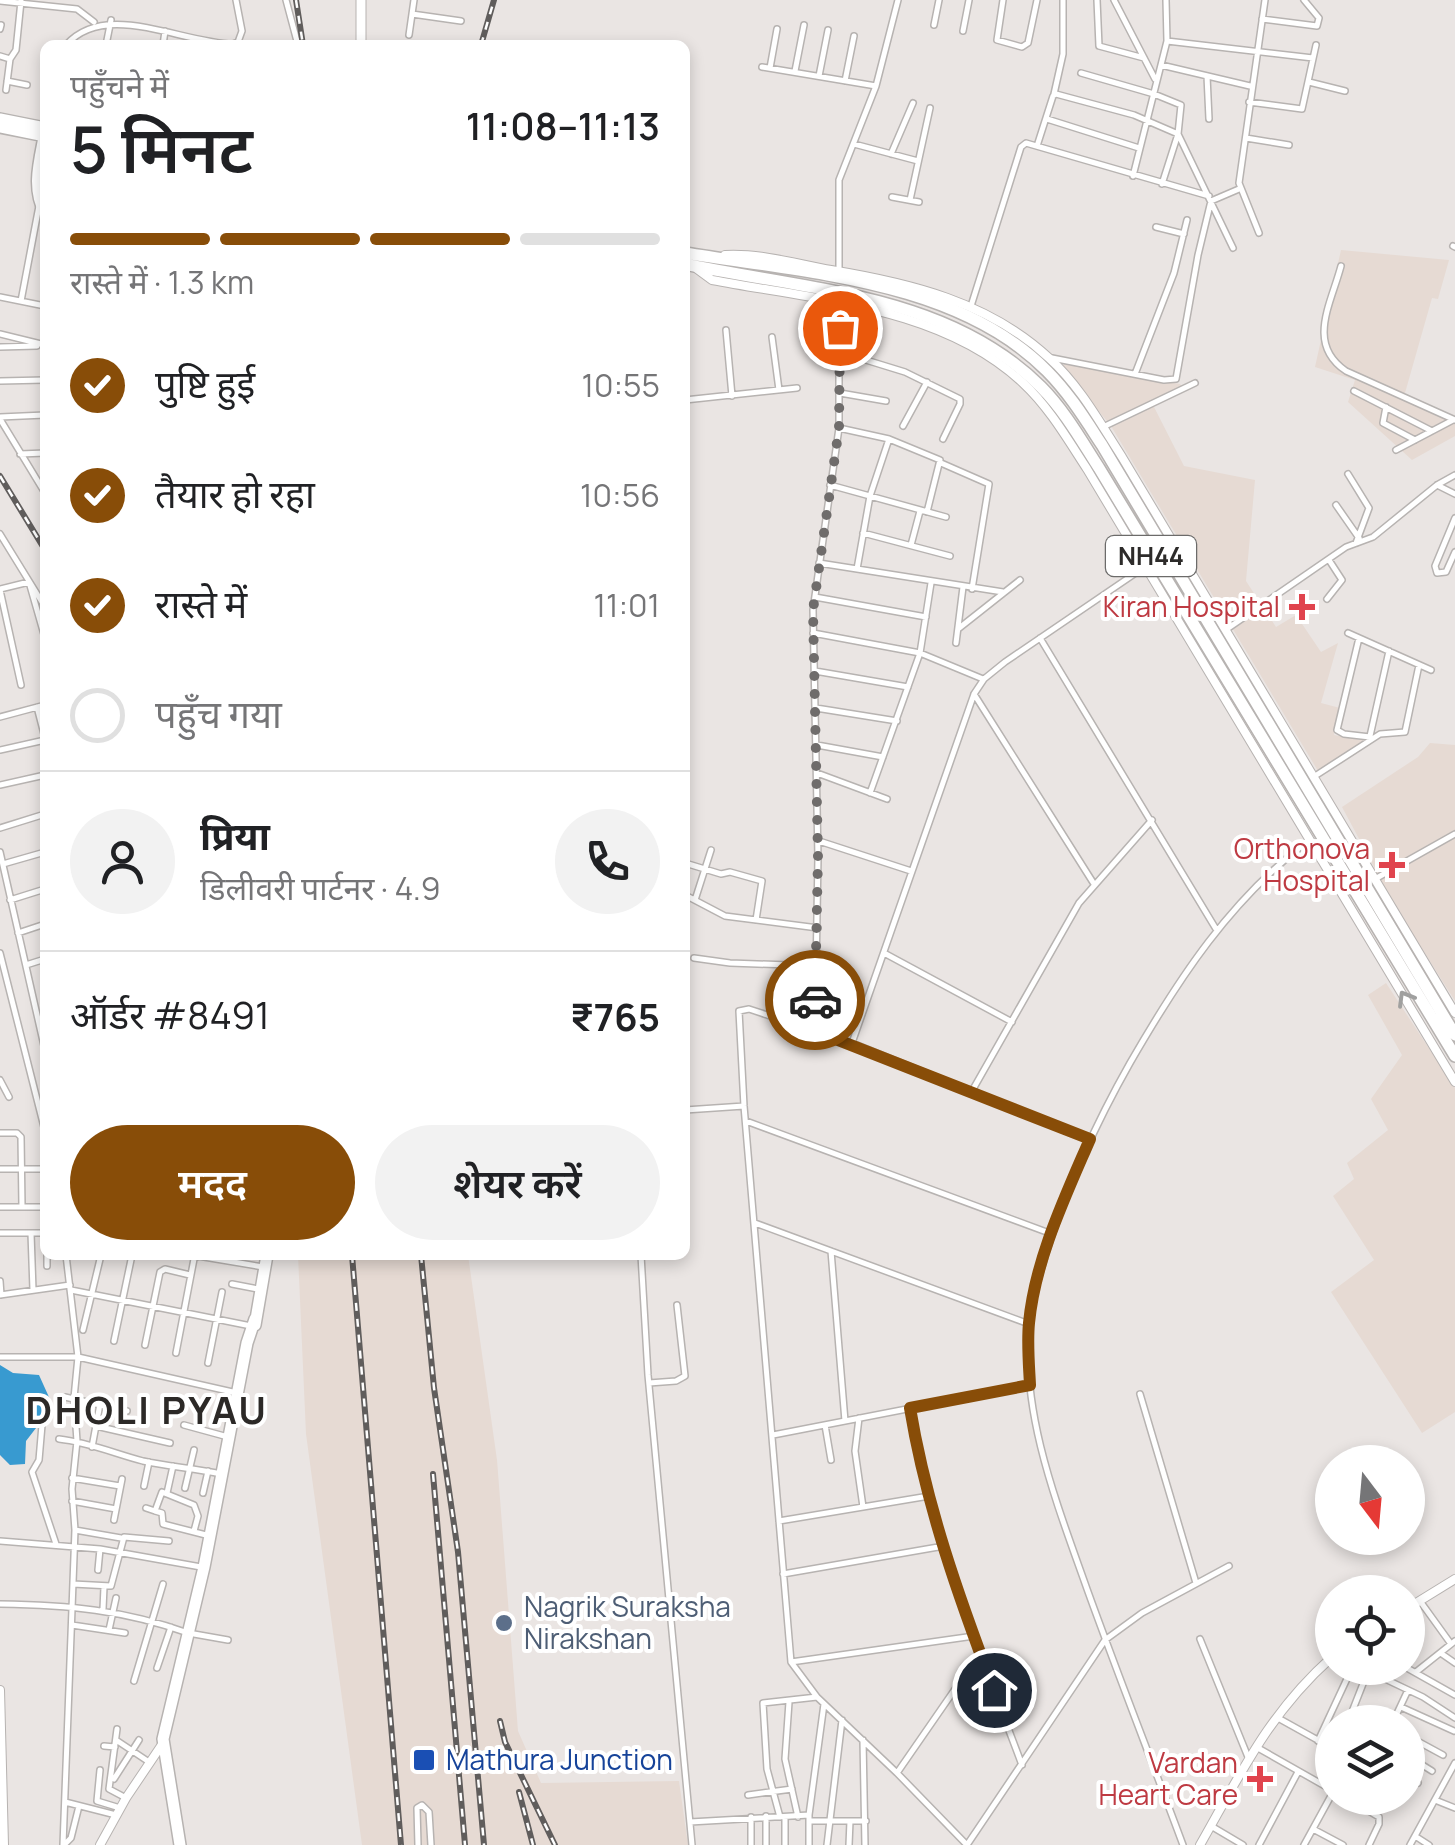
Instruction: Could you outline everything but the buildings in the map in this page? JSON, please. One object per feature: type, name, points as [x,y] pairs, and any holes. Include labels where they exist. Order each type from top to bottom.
[{"type":"highway","points":[[0,119],[40,131]]},
{"type":"highway","points":[[0,127],[40,132]]},
{"type":"highway","name":"NH44","points":[[690,255],[921,297],[999,333],[1046,370],[1102,445],[1455,1035]]},
{"type":"highway","name":"NH44","points":[[690,265],[842,294],[932,317],[982,340],[1042,388],[1099,468],[1455,1056]]},
{"type":"highway","points":[[1347,853],[1364,863]]},
{"type":"highway","points":[[197,1611],[209,1536],[215,1522],[214,1472],[228,1437],[266,1261]]},
{"type":"highway","points":[[180,1845],[164,1746],[197,1611],[256,1329],[253,1323]]},
{"type":"main road","points":[[361,0],[361,40]]},
{"type":"street","points":[[236,0],[242,31],[238,40]]},
{"type":"street","points":[[286,0],[297,40]]},
{"type":"street","points":[[409,35],[414,0]]},
{"type":"street","points":[[839,271],[838,188],[876,86],[898,0]]},
{"type":"street","points":[[934,25],[939,0]]},
{"type":"street","points":[[963,31],[969,0]]},
{"type":"street","points":[[1003,0],[997,40],[1022,47],[1028,43],[1037,0]]},
{"type":"street","points":[[1038,146],[1064,49],[1063,0]]},
{"type":"street","points":[[1097,0],[1096,38],[1100,46],[1144,58]]},
{"type":"street","points":[[1114,0],[1157,82]]},
{"type":"street","points":[[1132,176],[1167,41],[1166,0]]},
{"type":"street","points":[[1259,233],[1239,189],[1265,0]]},
{"type":"street","points":[[1262,19],[1317,26],[1319,18],[1304,0]]},
{"type":"street","points":[[0,1],[77,8],[94,22]]},
{"type":"street","points":[[6,90],[10,60],[16,50],[21,1]]},
{"type":"street","points":[[412,14],[461,21]]},
{"type":"street","points":[[107,40],[111,20]]},
{"type":"street","points":[[70,40],[94,22],[111,20],[125,20],[194,40]]},
{"type":"street","points":[[795,72],[804,25]]},
{"type":"street","points":[[777,29],[766,67],[876,86]]},
{"type":"street","points":[[819,76],[828,30]]},
{"type":"street","points":[[164,40],[165,31]]},
{"type":"street","points":[[845,81],[854,36]]},
{"type":"street","points":[[1167,41],[1313,58]]},
{"type":"street","points":[[1249,102],[1300,110],[1316,45]]},
{"type":"street","points":[[0,56],[10,60]]},
{"type":"street","points":[[1161,64],[1252,87]]},
{"type":"street","points":[[1081,74],[1181,105],[1183,114],[1162,184]]},
{"type":"street","points":[[1208,76],[1209,119]]},
{"type":"street","points":[[8,81],[26,85]]},
{"type":"street","points":[[1309,82],[1346,91]]},
{"type":"street","points":[[1054,94],[1146,120],[1178,134],[1233,248]]},
{"type":"street","points":[[890,154],[912,103]]},
{"type":"street","points":[[910,200],[930,108]]},
{"type":"street","points":[[1046,118],[1140,148]]},
{"type":"street","points":[[1246,138],[1289,145]]},
{"type":"street","points":[[970,306],[1021,147],[1028,143],[1210,199],[1239,189]]},
{"type":"street","points":[[854,144],[918,161]]},
{"type":"street","points":[[892,197],[920,202]]},
{"type":"street","points":[[1049,358],[1172,381],[1178,374],[1210,199]]},
{"type":"street","points":[[21,301],[40,217]]},
{"type":"street","points":[[1135,374],[1174,273],[1187,220]]},
{"type":"street","points":[[1156,227],[1184,234]]},
{"type":"street","points":[[716,258],[728,254],[746,256],[913,285],[970,306],[1049,358],[1078,389],[1102,427],[1455,1013]]},
{"type":"street","points":[[690,266],[712,280],[905,319],[951,336],[1015,375],[1037,398],[1146,566],[1455,1082]]},
{"type":"street","points":[[1341,266],[1323,331],[1323,344],[1333,362],[1454,420]]},
{"type":"street","points":[[0,297],[40,305]]},
{"type":"street","points":[[815,1031],[818,841],[813,633],[839,428],[840,304]]},
{"type":"street","points":[[726,330],[732,396]]},
{"type":"street","points":[[0,334],[40,345]]},
{"type":"street","points":[[772,337],[779,390]]},
{"type":"street","points":[[0,347],[40,346]]},
{"type":"street","points":[[840,352],[905,372],[960,400],[943,439]]},
{"type":"street","points":[[0,382],[40,380]]},
{"type":"street","points":[[904,426],[927,382]]},
{"type":"street","points":[[1102,427],[1194,383]]},
{"type":"street","points":[[690,400],[796,388]]},
{"type":"street","points":[[1354,390],[1432,431]]},
{"type":"street","points":[[840,393],[886,401]]},
{"type":"street","points":[[1386,407],[1383,423],[1415,440]]},
{"type":"street","points":[[40,415],[0,418],[40,485]]},
{"type":"street","points":[[1396,450],[1454,420]]},
{"type":"street","points":[[839,428],[889,440],[938,458],[941,463],[990,484],[972,589]]},
{"type":"street","points":[[857,570],[870,496],[889,440]]},
{"type":"street","points":[[20,454],[40,453]]},
{"type":"street","points":[[911,545],[941,463]]},
{"type":"street","points":[[1348,474],[1369,508],[1358,541]]},
{"type":"street","points":[[1224,631],[1346,547],[1372,536],[1437,485],[1453,478]]},
{"type":"street","points":[[830,485],[946,517]]},
{"type":"street","points":[[1437,485],[1455,494]]},
{"type":"street","points":[[1336,505],[1358,541]]},
{"type":"street","points":[[1455,518],[1435,566],[1437,572],[1446,572],[1455,552]]},
{"type":"street","points":[[863,533],[950,556]]},
{"type":"street","points":[[0,534],[40,599]]},
{"type":"street","points":[[1326,599],[1342,580],[1329,560]]},
{"type":"street","points":[[819,563],[1003,592]]},
{"type":"street","points":[[852,1044],[974,694],[984,680],[1040,638],[1146,566]]},
{"type":"street","points":[[958,629],[1020,580]]},
{"type":"street","points":[[22,685],[0,589],[29,582]]},
{"type":"street","points":[[29,582],[40,620]]},
{"type":"street","points":[[870,792],[920,653],[931,582]]},
{"type":"street","points":[[956,643],[963,588]]},
{"type":"street","points":[[815,597],[926,617]]},
{"type":"street","points":[[813,633],[920,653],[984,680]]},
{"type":"street","points":[[1348,633],[1431,670]]},
{"type":"street","points":[[1040,638],[1216,929]]},
{"type":"street","points":[[1358,638],[1337,730],[1369,739]]},
{"type":"street","points":[[1369,739],[1389,652]]},
{"type":"street","points":[[1312,778],[1369,739],[1404,732],[1419,665]]},
{"type":"street","points":[[814,671],[908,688]]},
{"type":"street","points":[[974,694],[1094,884]]},
{"type":"street","points":[[0,716],[40,706]]},
{"type":"street","points":[[36,707],[40,721]]},
{"type":"street","points":[[816,708],[897,721]]},
{"type":"street","points":[[0,750],[40,740]]},
{"type":"street","points":[[817,745],[883,757]]},
{"type":"street","points":[[817,773],[887,799]]},
{"type":"street","points":[[0,785],[40,776]]},
{"type":"street","points":[[0,828],[40,816]]},
{"type":"street","points":[[972,1091],[1094,884],[1153,820]]},
{"type":"street","points":[[1374,880],[1455,834]]},
{"type":"street","points":[[1182,1845],[1066,1536],[1042,1452],[1030,1385],[1029,1324],[1052,1234],[1090,1139],[1172,990],[1216,929],[1256,886],[1311,838]]},
{"type":"street","points":[[818,841],[911,871]]},
{"type":"street","points":[[695,900],[711,850]]},
{"type":"street","points":[[0,852],[40,1020]]},
{"type":"street","points":[[1,865],[40,853]]},
{"type":"street","points":[[690,865],[762,881],[756,920]]},
{"type":"street","points":[[10,900],[40,891]]},
{"type":"street","points":[[690,898],[717,913],[818,928]]},
{"type":"street","points":[[18,932],[40,925]]},
{"type":"street","points":[[0,953],[40,1111]]},
{"type":"street","points":[[884,953],[1012,1022]]},
{"type":"street","points":[[694,958],[816,966]]},
{"type":"street","points":[[26,965],[40,961]]},
{"type":"street","points":[[1090,1139],[852,1044],[746,1008],[739,1011],[792,1662],[816,1697],[898,1773],[967,1845],[1105,1640],[1125,1624],[1229,1566]]},
{"type":"street","points":[[1,1076],[9,1098]]},
{"type":"street","points":[[690,1110],[744,1106]]},
{"type":"street","points":[[746,1121],[1052,1234]]},
{"type":"street","points":[[0,1133],[17,1133],[21,1137],[22,1207]]},
{"type":"street","points":[[0,1169],[40,1169]]},
{"type":"street","points":[[0,1207],[40,1206]]},
{"type":"street","points":[[755,1223],[1029,1324]]},
{"type":"street","points":[[0,1233],[40,1233]]},
{"type":"street","points":[[31,1233],[33,1291]]},
{"type":"street","points":[[830,1251],[844,1422]]},
{"type":"street","points":[[47,1260],[47,1266]]},
{"type":"street","points":[[67,1260],[78,1357],[74,1398],[78,1441],[72,1478],[75,1530],[63,1845],[70,1840],[79,1806]]},
{"type":"street","points":[[83,1330],[100,1260]]},
{"type":"street","points":[[114,1342],[130,1260]]},
{"type":"street","points":[[176,1353],[194,1260]]},
{"type":"street","points":[[641,1260],[692,1845]]},
{"type":"street","points":[[145,1345],[161,1270],[191,1275]]},
{"type":"street","points":[[0,1281],[0,1295],[70,1287],[216,1319],[253,1323]]},
{"type":"street","points":[[232,1284],[261,1290]]},
{"type":"street","points":[[208,1363],[222,1292]]},
{"type":"street","points":[[649,1383],[676,1381],[684,1376],[677,1305]]},
{"type":"street","points":[[0,1357],[78,1357],[237,1394]]},
{"type":"street","points":[[773,1435],[1030,1385]]},
{"type":"street","points":[[1140,1394],[1196,1583]]},
{"type":"street","points":[[65,1397],[127,1411]]},
{"type":"street","points":[[92,1447],[100,1404]]},
{"type":"street","points":[[910,1408],[944,1546],[1022,1765]]},
{"type":"street","points":[[859,1418],[855,1451],[863,1507]]},
{"type":"street","points":[[42,1425],[39,1460],[32,1472],[56,1544]]},
{"type":"street","points":[[826,1425],[832,1460]]},
{"type":"street","points":[[96,1426],[170,1443]]},
{"type":"street","points":[[184,1426],[228,1437]]},
{"type":"street","points":[[60,1439],[149,1462],[214,1472],[204,1493]]},
{"type":"street","points":[[185,1488],[194,1450]]},
{"type":"street","points":[[144,1486],[149,1462]]},
{"type":"street","points":[[166,1493],[173,1466]]},
{"type":"street","points":[[72,1478],[121,1482],[114,1520]]},
{"type":"street","points":[[155,1511],[158,1494],[166,1493],[194,1505],[198,1516],[194,1531]]},
{"type":"street","points":[[778,1521],[929,1496]]},
{"type":"street","points":[[72,1501],[116,1509]]},
{"type":"street","points":[[146,1508],[162,1513],[163,1524],[209,1536]]},
{"type":"street","points":[[75,1530],[169,1541]]},
{"type":"street","points":[[73,1584],[112,1585],[122,1538]]},
{"type":"street","points":[[0,1541],[120,1551],[204,1567]]},
{"type":"street","points":[[782,1574],[944,1546]]},
{"type":"street","points":[[98,1570],[100,1549]]},
{"type":"street","points":[[1425,1598],[1455,1580]]},
{"type":"street","points":[[134,1680],[163,1584]]},
{"type":"street","points":[[102,1610],[104,1586]]},
{"type":"street","points":[[109,1630],[116,1598]]},
{"type":"street","points":[[0,1604],[72,1605],[112,1611],[228,1640]]},
{"type":"street","points":[[1425,1607],[1453,1643],[1425,1664]]},
{"type":"street","points":[[72,1625],[125,1633]]},
{"type":"street","points":[[157,1668],[171,1627]]},
{"type":"street","points":[[792,1662],[974,1636]]},
{"type":"street","points":[[1200,1638],[1248,1757]]},
{"type":"street","points":[[898,1773],[980,1653]]},
{"type":"street","points":[[1442,1654],[1455,1662]]},
{"type":"street","points":[[1200,1845],[1255,1746],[1295,1691],[1315,1673]]},
{"type":"street","points":[[1425,1677],[1455,1695]]},
{"type":"street","points":[[1398,1685],[1455,1718]]},
{"type":"street","points":[[0,1690],[4,1845]]},
{"type":"street","points":[[1401,1705],[1408,1690]]},
{"type":"street","points":[[785,1845],[783,1818],[768,1769],[764,1703],[816,1697]]},
{"type":"street","points":[[788,1700],[785,1759],[798,1817]]},
{"type":"street","points":[[808,1845],[824,1704]]},
{"type":"street","points":[[1276,1716],[1315,1739]]},
{"type":"street","points":[[1425,1718],[1454,1731]]},
{"type":"street","points":[[827,1845],[842,1720]]},
{"type":"street","points":[[118,1729],[110,1791],[126,1798]]},
{"type":"street","points":[[112,1781],[140,1740]]},
{"type":"street","points":[[863,1740],[866,1845]]},
{"type":"street","points":[[104,1746],[116,1744],[150,1762]]},
{"type":"street","points":[[100,1845],[126,1798],[164,1746]]},
{"type":"street","points":[[1255,1746],[1315,1782]]},
{"type":"street","points":[[1425,1746],[1442,1755]]},
{"type":"street","points":[[1156,1770],[1188,1758]]},
{"type":"street","points":[[1410,1845],[1455,1763]]},
{"type":"street","points":[[1425,1767],[1432,1771]]},
{"type":"street","points":[[100,1770],[97,1801],[118,1811]]},
{"type":"street","points":[[1259,1845],[1298,1772]]},
{"type":"street","points":[[748,1795],[792,1789]]},
{"type":"street","points":[[1435,1800],[1455,1808]]},
{"type":"street","points":[[64,1802],[118,1811]]},
{"type":"street","points":[[418,1845],[416,1816],[422,1806],[429,1812],[432,1845]]},
{"type":"street","points":[[1304,1845],[1320,1815]]},
{"type":"street","points":[[1369,1845],[1379,1824],[1376,1815]]},
{"type":"street","points":[[690,1822],[750,1816],[866,1821]]},
{"type":"street","points":[[750,1816],[751,1845]]},
{"type":"street","points":[[766,1816],[766,1845]]},
{"type":"street","points":[[849,1845],[850,1821]]},
{"type":"street","points":[[1210,1826],[1243,1845]]},
{"type":"street","points":[[1313,1829],[1343,1845]]},
{"type":"street","points":[[1414,1836],[1429,1845]]},
{"type":"shaded area","points":[[1341,250],[1449,260],[1438,299],[1432,298],[1403,400],[1455,423],[1455,436],[1412,460],[1348,402],[1355,380],[1315,367]]},
{"type":"shaded area","points":[[1064,362],[1180,384],[1184,390],[1153,405],[1184,466],[1255,480],[1246,581],[1276,627],[1296,615],[1321,652],[1338,643],[1321,703],[1340,708],[1334,735],[1366,741],[1321,776],[1111,426],[1063,368]]},
{"type":"shaded area","points":[[1430,743],[1455,745],[1455,1001],[1395,906],[1342,807],[1418,757]]},
{"type":"shaded area","points":[[1386,983],[1455,1088],[1455,1412],[1422,1433],[1331,1292],[1374,1260],[1333,1196],[1354,1179],[1347,1163],[1388,1130],[1371,1099],[1402,1055],[1368,995]]},
{"type":"shaded area","points":[[298,1260],[469,1260],[497,1460],[518,1731],[541,1783],[679,1781],[688,1845],[362,1845],[306,1434]]},
{"type":"water","points":[[0,1365],[13,1373],[39,1375],[53,1406],[26,1441],[25,1464],[10,1465],[0,1455]]},
{"type":"railway","points":[[296,0],[302,40]]},
{"type":"railway","points":[[482,40],[494,0]]},
{"type":"railway","points":[[0,476],[40,542]]},
{"type":"railway","points":[[352,1260],[401,1845]]},
{"type":"railway","points":[[421,1260],[434,1388],[458,1552],[484,1845]]},
{"type":"railway","points":[[433,1474],[465,1845]]},
{"type":"railway","points":[[500,1721],[505,1742],[555,1845]]},
{"type":"railway","points":[[519,1792],[533,1845]]},
{"type":"way so far","points":[[815,1000],[818,857],[813,610],[839,428],[840,328]]},
{"type":"place","name":"Kiran Hospital","points":[[1302,607]]},
{"type":"place","name":"Orthonova Hospital","points":[[1392,865]]},
{"type":"place","name":"Nagrik Suraksha Nirakshan","points":[[504,1623]]},
{"type":"place","name":"Mathura Junction","points":[[424,1760]]},
{"type":"place","name":"Vardan Heart Care","points":[[1260,1779]]},
{"type":"district","name":"DHOLI PYAU","points":[[147,1411]]},
{"type":"route","points":[[815,1000],[815,1031],[1090,1139],[1057,1217],[1033,1298],[1029,1324],[1030,1385],[910,1408],[933,1512],[994,1690]]}]
